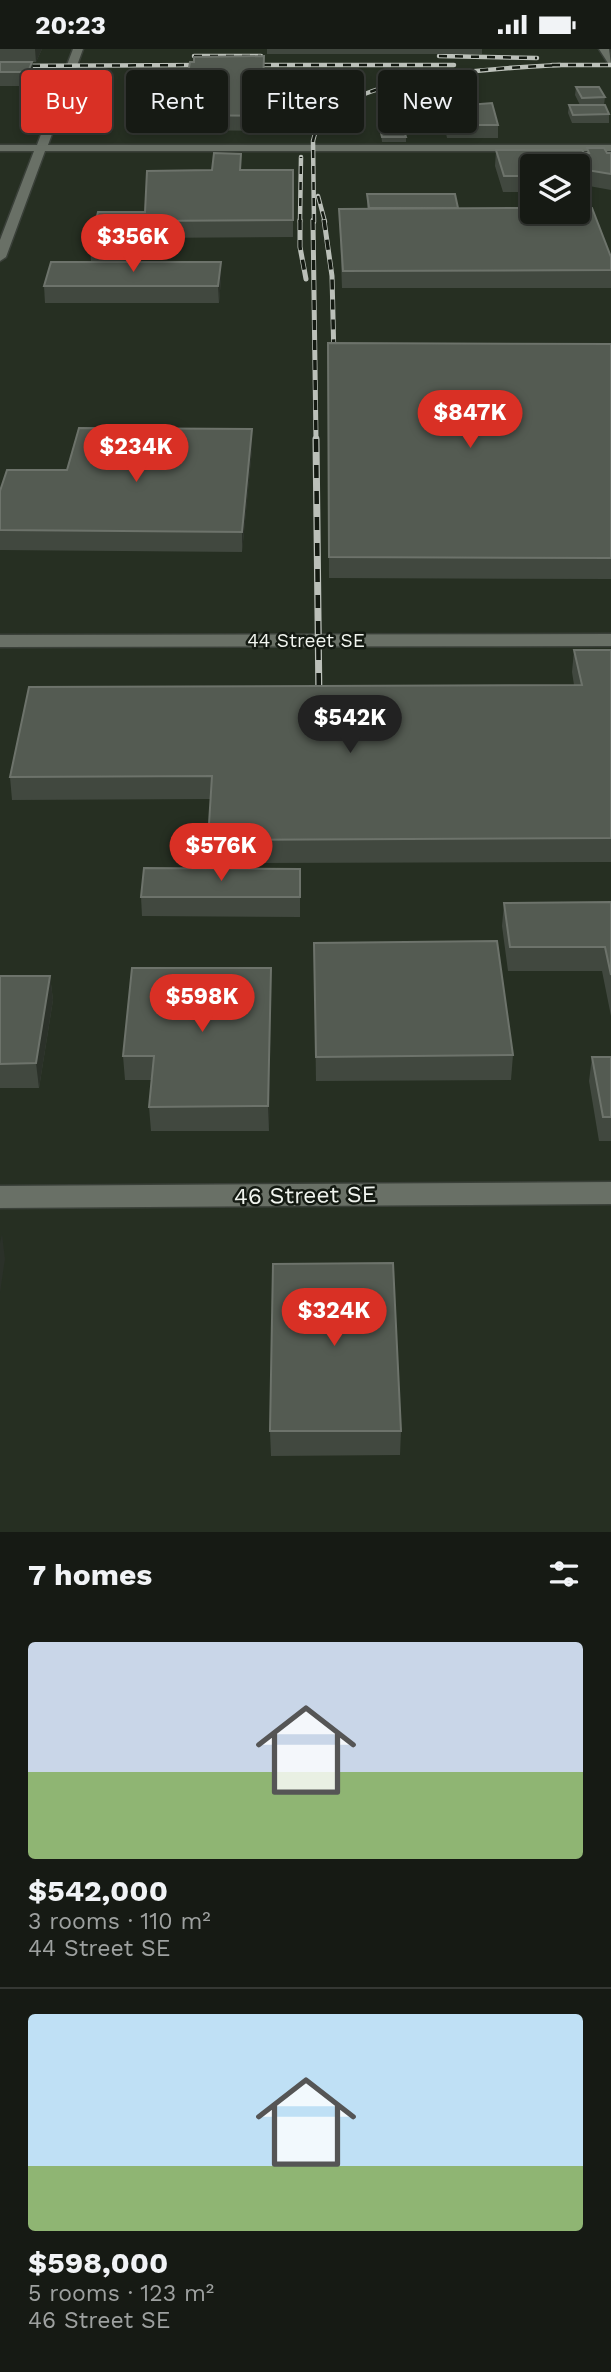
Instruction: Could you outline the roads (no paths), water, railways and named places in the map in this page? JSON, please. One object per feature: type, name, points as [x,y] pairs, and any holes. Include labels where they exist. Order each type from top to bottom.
[{"type":"street","points":[[0,257],[78,49]]},
{"type":"street","points":[[604,49],[611,61]]},
{"type":"street","points":[[0,148],[611,148]]},
{"type":"street","name":"44 Street SE","points":[[0,641],[611,640]]},
{"type":"street","name":"46 Street SE","points":[[0,1197],[611,1193]]},
{"type":"railway","points":[[194,56],[261,56]]},
{"type":"railway","points":[[439,56],[537,58]]},
{"type":"railway","points":[[0,66],[209,65]]},
{"type":"railway","points":[[247,65],[454,65]]},
{"type":"railway","points":[[552,65],[560,65]]},
{"type":"railway","points":[[314,222],[313,141],[325,118],[349,101],[382,88],[461,72],[560,65]]},
{"type":"railway","points":[[560,65],[611,65]]},
{"type":"railway","points":[[300,222],[301,157]]},
{"type":"railway","points":[[318,196],[325,222]]},
{"type":"railway","points":[[313,220],[316,441]]},
{"type":"railway","points":[[324,220],[332,276],[334,359]]},
{"type":"railway","points":[[300,222],[300,247],[306,279]]},
{"type":"railway","points":[[316,439],[319,703]]}]
